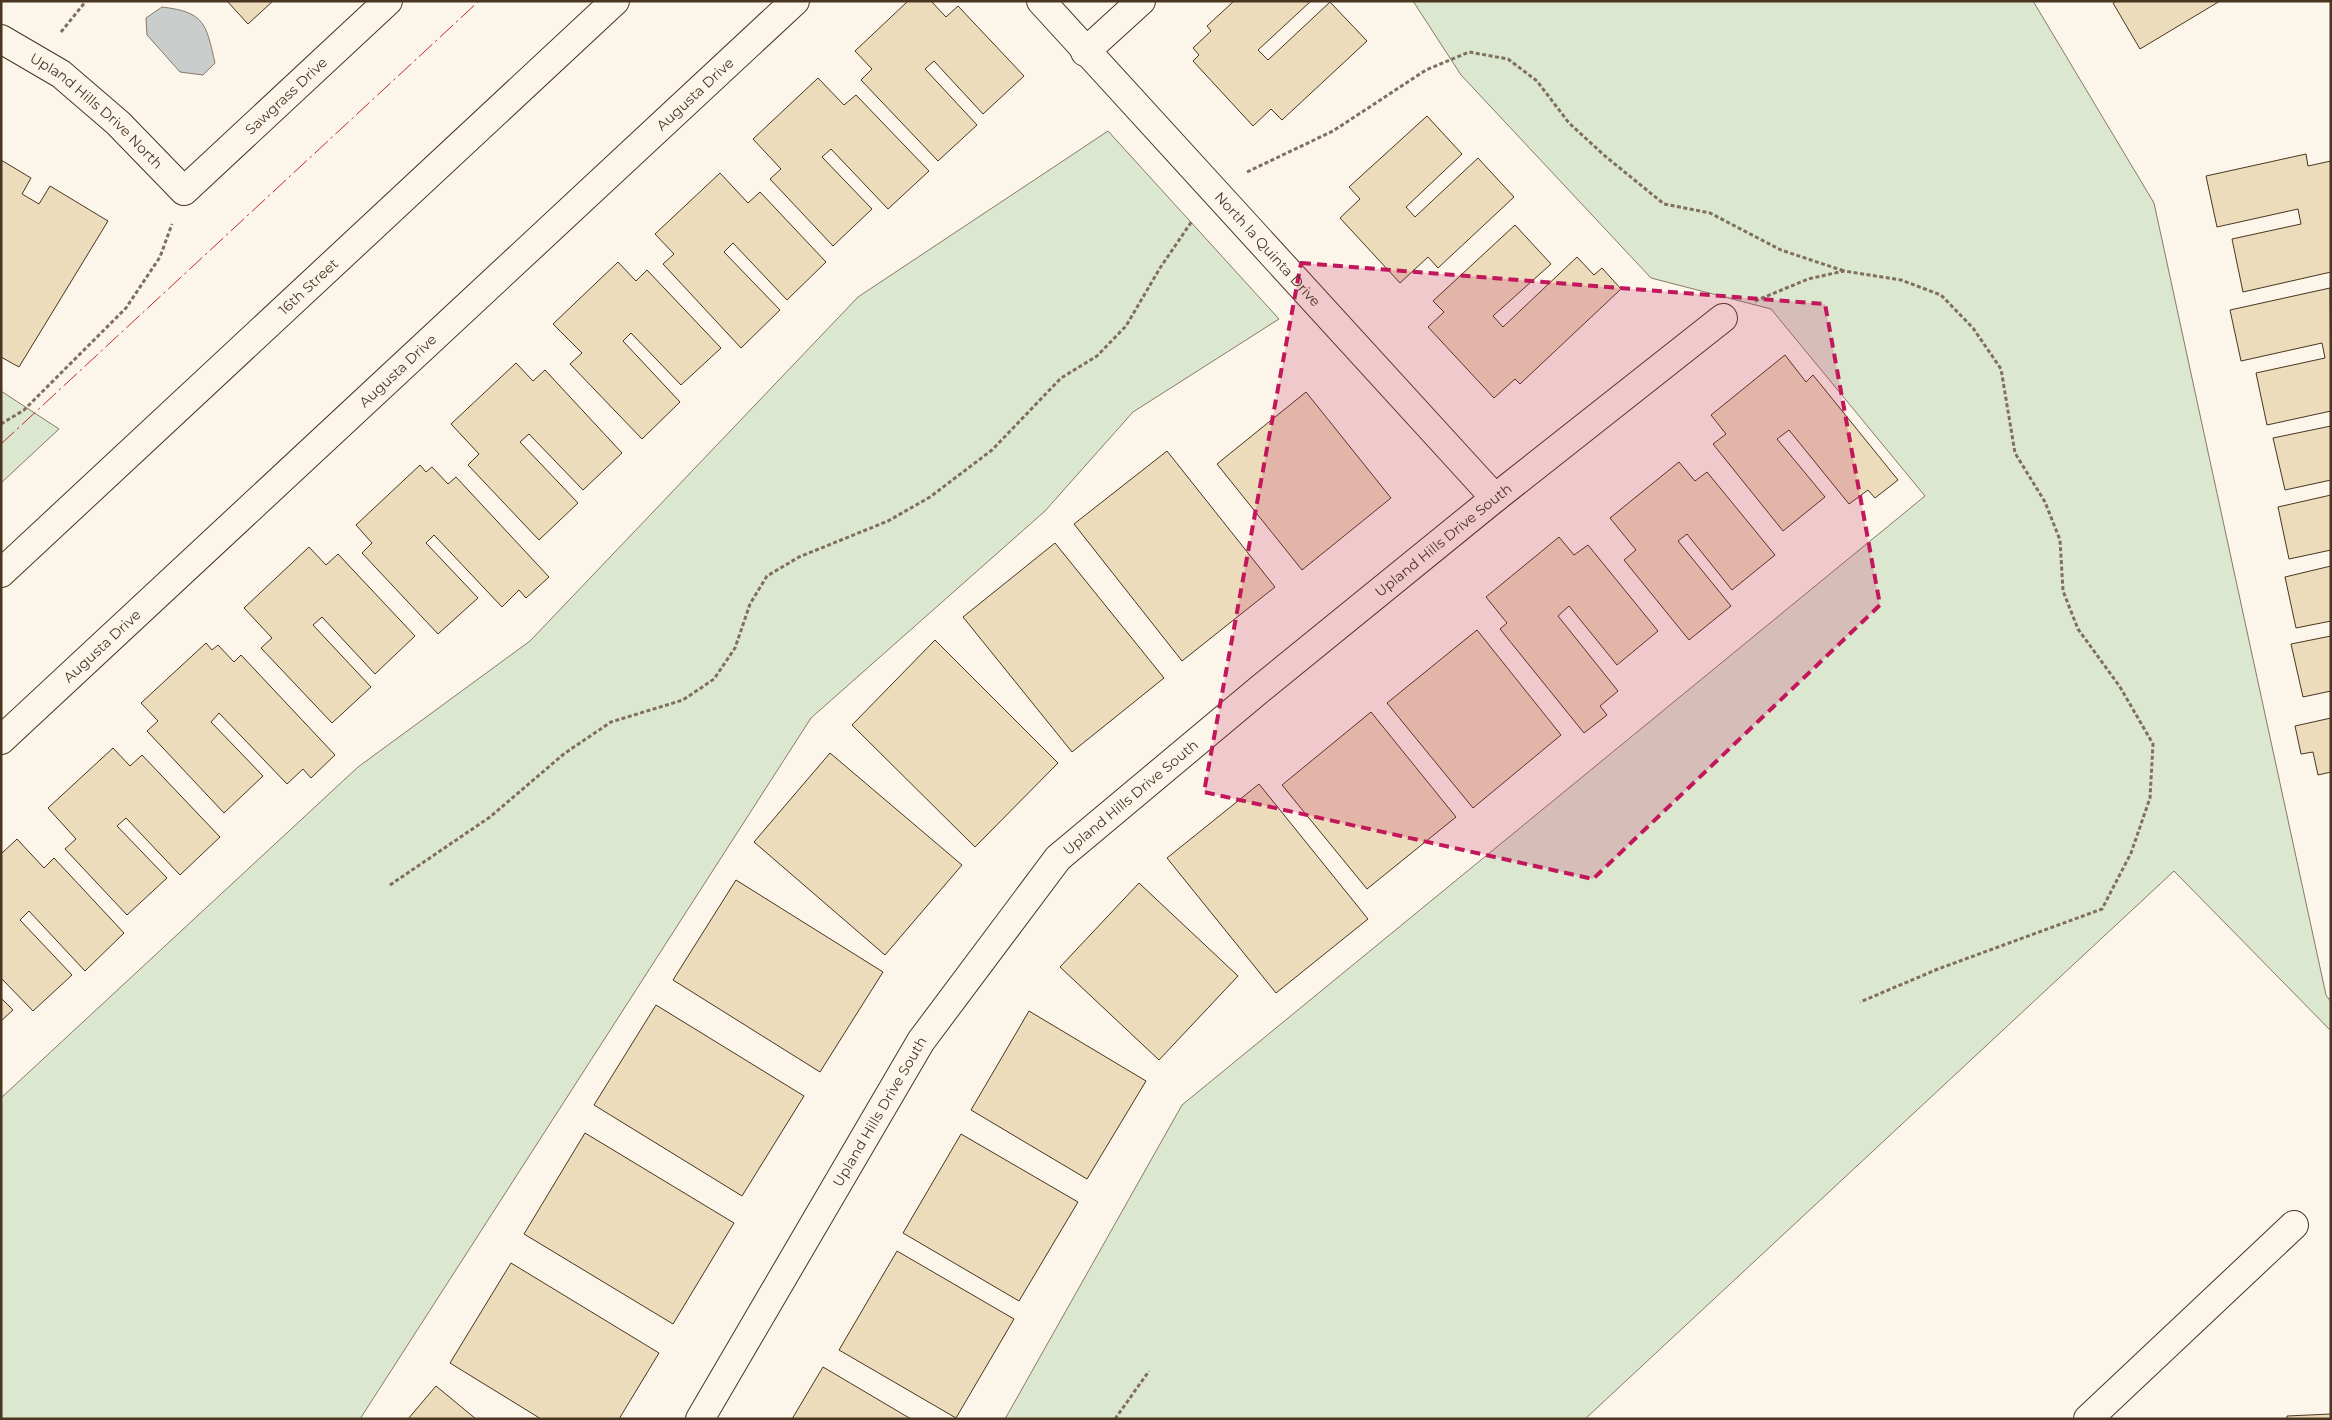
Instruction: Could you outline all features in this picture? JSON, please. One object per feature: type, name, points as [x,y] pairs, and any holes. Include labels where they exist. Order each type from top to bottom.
[{"type":"street","name":"Sawgrass Drive","points":[[184,190],[388,1]]},
{"type":"street","name":"16th Street","points":[[1,573],[615,1]]},
{"type":"street","name":"Augusta Drive","points":[[1,740],[795,1]]},
{"type":"street","name":"North la Quinta Drive","points":[[1041,1],[1085,52],[1495,498]]},
{"type":"street","points":[[1085,52],[1141,1]]},
{"type":"street","name":"Upland Hills Drive North","points":[[1,39],[61,74],[118,123],[184,190]]},
{"type":"street","name":"Upland Hills Drive South","points":[[700,1419],[921,1041],[1058,858],[1260,689],[1495,498],[1723,318]]},
{"type":"street","points":[[2088,1419],[2294,1225]]},
{"type":"path","points":[[59,34],[86,1]]},
{"type":"path","points":[[390,884],[490,817],[565,753],[611,722],[683,700],[714,679],[735,648],[750,604],[767,576],[799,557],[897,516],[930,497],[992,450],[1061,378],[1097,356],[1126,326],[1187,226],[1217,196],[1250,170],[1333,131],[1426,70],[1469,52],[1508,59],[1537,80],[1569,122],[1605,156],[1664,204],[1710,213],[1781,250],[1844,271],[1902,280],[1941,295],[1972,328],[2002,369],[2015,453],[2044,502],[2060,540],[2063,591],[2078,629],[2120,687],[2153,744],[2150,798],[2130,853],[2102,909],[1938,969],[1860,1002]]},
{"type":"path","points":[[1,424],[24,410],[126,308],[160,257],[184,190]]},
{"type":"path","points":[[1755,301],[1808,279],[1844,271]]},
{"type":"path","points":[[1115,1419],[1149,1371]]},
{"type":"highlighted area","points":[[1301,263],[1825,304],[1880,605],[1593,879],[1204,792]]},
{"type":"green space","points":[[1413,1],[2033,1],[2154,203],[2326,995],[2331,1002],[2331,1031],[2174,871],[1585,1419],[1005,1419],[1182,1105],[1925,496],[1771,309],[1651,278],[1461,75]]},
{"type":"green space","points":[[1108,131],[1279,319],[1133,412],[1045,511],[811,718],[360,1419],[1,1419],[1,1098],[358,767],[530,641],[858,297]]},
{"type":"green space","points":[[1,391],[59,429],[1,483]]},
{"type":"shaded area","points":[[162,7],[188,13],[202,23],[209,39],[215,63],[203,75],[180,72],[147,35],[146,18]]},
{"type":"building","points":[[227,1],[273,1],[248,24]]},
{"type":"building","points":[[908,1],[931,1],[946,17],[958,6],[1024,76],[983,114],[934,61],[925,69],[977,125],[938,161],[861,80],[872,69],[855,51]]},
{"type":"building","points":[[1234,1],[1311,1],[1258,50],[1268,60],[1330,2],[1367,41],[1282,120],[1271,109],[1253,126],[1193,61],[1199,55],[1193,48],[1211,31],[1207,26]]},
{"type":"building","points":[[2116,1],[2220,1],[2140,49],[2113,3]]},
{"type":"building","points":[[818,78],[844,105],[856,95],[929,171],[888,209],[831,149],[822,157],[872,209],[833,246],[770,179],[781,169],[753,139]]},
{"type":"building","points":[[1427,116],[1462,154],[1406,207],[1415,217],[1478,158],[1514,197],[1438,268],[1428,257],[1400,283],[1340,218],[1360,199],[1349,187]]},
{"type":"building","points":[[2306,154],[2308,166],[2331,161],[2331,272],[2243,292],[2232,239],[2301,224],[2298,209],[2217,227],[2206,176]]},
{"type":"building","points":[[1,160],[31,178],[22,194],[39,204],[50,186],[108,221],[19,367],[1,357]]},
{"type":"building","points":[[720,173],[748,203],[760,192],[826,262],[787,300],[733,243],[724,252],[780,310],[741,348],[663,264],[674,254],[655,234]]},
{"type":"building","points":[[1515,225],[1551,264],[1493,316],[1503,327],[1577,257],[1594,275],[1602,268],[1621,289],[1520,384],[1515,379],[1494,398],[1428,327],[1444,312],[1433,301]]},
{"type":"building","points":[[618,262],[636,281],[647,270],[721,348],[681,385],[631,333],[623,341],[680,402],[642,439],[570,364],[582,353],[553,324]]},
{"type":"building","points":[[2330,288],[2331,411],[2267,425],[2256,373],[2325,358],[2322,343],[2241,361],[2230,310]]},
{"type":"building","points":[[1785,355],[1806,382],[1813,375],[1898,480],[1875,498],[1868,490],[1849,504],[1789,430],[1777,439],[1825,497],[1783,531],[1713,444],[1726,434],[1711,415]]},
{"type":"building","points":[[516,363],[533,381],[545,370],[622,453],[583,490],[529,434],[520,442],[578,503],[539,540],[468,465],[479,454],[451,424]]},
{"type":"building","points":[[1306,392],[1391,498],[1302,570],[1217,464]]},
{"type":"building","points":[[2331,426],[2331,480],[2285,490],[2273,438]]},
{"type":"building","points":[[1167,451],[1275,587],[1182,661],[1074,524]]},
{"type":"building","points":[[1679,462],[1695,481],[1707,472],[1775,555],[1732,590],[1687,534],[1678,541],[1731,606],[1689,640],[1624,560],[1636,550],[1610,518]]},
{"type":"building","points":[[420,465],[426,472],[432,467],[448,484],[456,477],[549,577],[526,598],[519,590],[502,607],[434,535],[426,543],[478,598],[438,634],[362,553],[372,543],[356,525]]},
{"type":"building","points":[[2331,495],[2331,550],[2289,559],[2278,507]]},
{"type":"building","points":[[1559,537],[1574,555],[1588,545],[1658,631],[1617,665],[1569,606],[1558,616],[1618,691],[1600,706],[1607,715],[1584,733],[1500,629],[1507,623],[1486,597]]},
{"type":"building","points":[[1055,543],[1164,678],[1072,752],[963,617]]},
{"type":"building","points":[[309,547],[326,565],[338,554],[415,636],[375,674],[322,617],[313,625],[371,687],[332,723],[261,648],[272,638],[244,608]]},
{"type":"building","points":[[2331,566],[2331,621],[2296,628],[2285,577]]},
{"type":"building","points":[[1477,630],[1561,735],[1473,808],[1387,703]]},
{"type":"building","points":[[2331,636],[2331,691],[2303,697],[2291,644]]},
{"type":"building","points":[[935,640],[1058,763],[975,847],[852,725]]},
{"type":"building","points":[[206,643],[212,650],[218,645],[234,662],[241,655],[335,755],[311,778],[303,769],[287,784],[219,713],[211,722],[263,776],[224,813],[147,731],[158,721],[141,703]]},
{"type":"building","points":[[1371,712],[1456,817],[1367,889],[1282,785]]},
{"type":"building","points":[[2331,718],[2331,772],[2318,775],[2313,752],[2301,754],[2295,726]]},
{"type":"building","points":[[113,748],[130,766],[142,755],[220,837],[180,875],[126,818],[117,826],[167,878],[127,915],[65,849],[76,839],[48,808]]},
{"type":"building","points":[[830,753],[962,865],[885,955],[754,842]]},
{"type":"building","points":[[1259,784],[1368,919],[1276,993],[1167,858]]},
{"type":"building","points":[[17,839],[44,868],[54,858],[124,933],[85,971],[29,911],[20,920],[72,975],[33,1011],[1,978],[1,854]]},
{"type":"building","points":[[736,880],[883,972],[820,1072],[673,980]]},
{"type":"building","points":[[1139,883],[1238,976],[1159,1060],[1060,967]]},
{"type":"building","points":[[1,998],[13,1010],[1,1021]]},
{"type":"building","points":[[656,1005],[804,1096],[742,1196],[594,1105]]},
{"type":"building","points":[[1029,1011],[1146,1081],[1087,1179],[971,1110]]},
{"type":"building","points":[[585,1133],[734,1223],[673,1324],[524,1234]]},
{"type":"building","points":[[961,1134],[1078,1202],[1019,1301],[903,1233]]},
{"type":"building","points":[[897,1251],[1014,1319],[956,1418],[839,1350]]},
{"type":"building","points":[[511,1263],[659,1353],[619,1419],[541,1419],[450,1363]]},
{"type":"building","points":[[823,1367],[911,1419],[792,1419]]},
{"type":"building","points":[[436,1386],[476,1419],[408,1419]]},
{"type":"building","points":[[2331,1414],[2331,1419],[2287,1419],[2287,1416]]},
{"type":"power","points":[[1,444],[479,1]]}]
